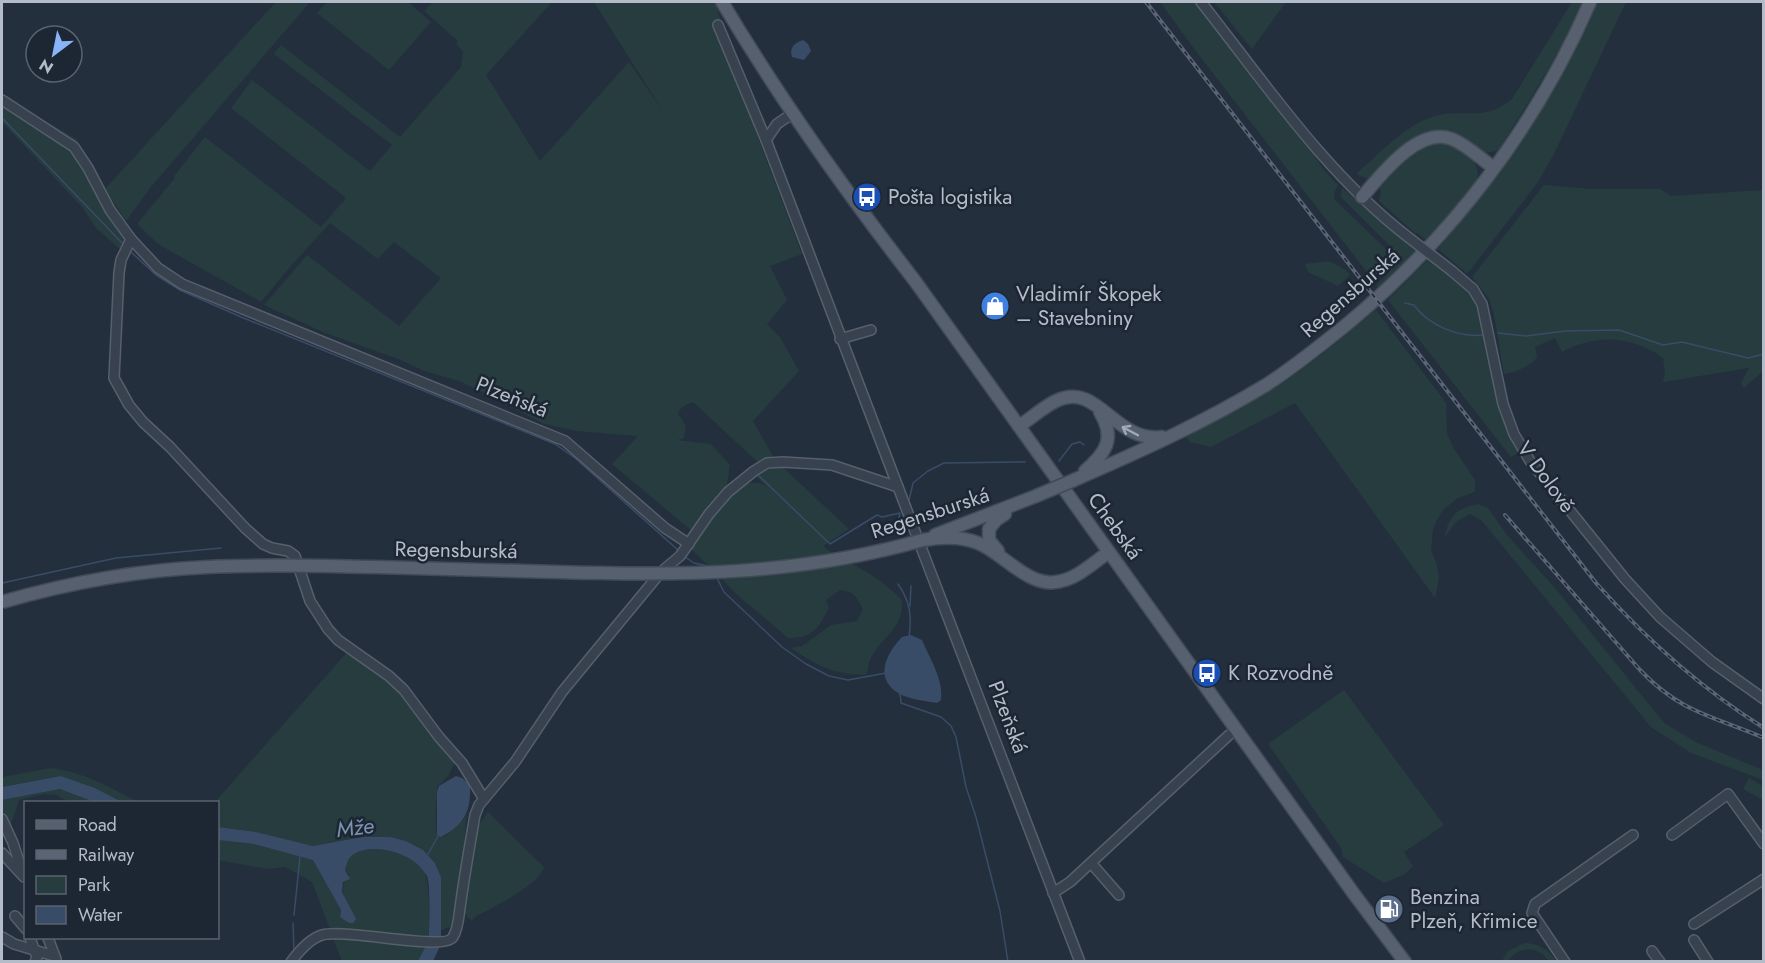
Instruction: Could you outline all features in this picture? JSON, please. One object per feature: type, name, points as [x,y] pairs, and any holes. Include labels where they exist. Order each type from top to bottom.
[{"type":"main road","points":[[722,2],[793,113]]},
{"type":"main road","name":"Regensburská","points":[[2,602],[83,583],[207,567],[315,566],[636,574],[716,573],[820,562],[893,548],[936,536],[1029,500],[1074,480],[1088,471],[1183,430],[1266,385],[1302,360],[1364,310],[1441,234],[1494,168],[1546,89],[1590,2]]},
{"type":"main road","name":"Chebská","points":[[793,113],[1405,962]]},
{"type":"main road","points":[[1362,197],[1405,153],[1422,141],[1433,137],[1452,139],[1494,168]]},
{"type":"main road","points":[[1019,426],[1057,400],[1067,397],[1086,399],[1136,435],[1160,437],[1183,430]]},
{"type":"main road","points":[[1086,399],[1100,413],[1108,433],[1106,448],[1088,471]]},
{"type":"main road","points":[[1003,557],[989,540],[989,529],[996,520],[1029,500]]},
{"type":"main road","points":[[936,536],[970,540],[1003,557],[1034,579],[1054,583],[1072,577],[1109,552]]},
{"type":"street","name":"V Dolově","points":[[1203,4],[1322,155],[1362,197],[1473,289],[1482,304],[1503,404],[1514,434],[1530,461],[1625,579],[1660,617],[1712,662],[1764,699]]},
{"type":"street","name":"Plzeňská","points":[[718,25],[766,140],[840,339],[1080,962]]},
{"type":"street","name":"Plzeňská","points":[[2,100],[74,147],[100,190],[128,245],[182,284],[565,441],[665,528],[689,544]]},
{"type":"street","points":[[766,140],[777,124],[793,113]]},
{"type":"street","points":[[128,245],[119,273],[114,378],[129,405],[245,528],[263,544],[288,551],[295,556],[310,601],[328,629],[338,640],[389,676],[404,690],[462,764],[484,799]]},
{"type":"street","points":[[840,339],[871,330]]},
{"type":"street","points":[[291,962],[309,942],[323,935],[368,934],[422,942],[451,940],[454,936],[475,815],[484,799],[516,762],[562,692],[661,572],[677,560],[709,514],[728,492],[754,471],[767,463],[832,465],[898,487]]},
{"type":"street","points":[[1053,893],[1070,882],[1229,735]]},
{"type":"street","points":[[1672,835],[1728,794],[1764,844]]},
{"type":"street","points":[[2,819],[24,875]]},
{"type":"street","points":[[1565,962],[1532,913],[1535,904],[1633,835]]},
{"type":"street","points":[[2,853],[24,877]]},
{"type":"street","points":[[1091,863],[1119,895]]},
{"type":"street","points":[[1694,924],[1764,879]]},
{"type":"street","points":[[15,916],[24,927]]},
{"type":"street","points":[[2,937],[14,944],[56,959]]},
{"type":"street","points":[[30,939],[37,957],[35,962]]},
{"type":"street","points":[[48,939],[56,959]]},
{"type":"street","points":[[1694,940],[1708,962]]},
{"type":"street","points":[[1652,951],[1660,962]]},
{"type":"green space","points":[[276,2],[310,2],[151,187],[126,221],[105,189]]},
{"type":"green space","points":[[327,2],[408,2],[431,22],[389,70],[317,13]]},
{"type":"green space","points":[[433,2],[552,2],[486,75],[540,161],[629,62],[664,113],[594,2],[715,2],[758,138],[802,254],[770,266],[787,300],[767,324],[780,337],[799,371],[753,421],[775,460],[849,529],[823,546],[834,555],[781,563],[711,568],[691,549],[723,505],[746,483],[760,483],[767,487],[753,473],[763,467],[693,402],[684,406],[678,414],[684,423],[685,432],[683,439],[676,440],[711,444],[730,465],[726,490],[693,532],[612,464],[638,436],[577,431],[544,424],[462,382],[424,371],[401,360],[325,333],[264,305],[307,255],[399,326],[441,278],[394,242],[378,259],[330,223],[261,302],[158,244],[137,224],[205,137],[321,227],[346,198],[231,108],[252,80],[370,171],[392,145],[274,54],[281,45],[400,137],[461,67],[463,51],[456,44],[458,41],[424,11]]},
{"type":"green space","points":[[1160,2],[1195,2],[1303,138],[1324,170],[1338,185],[1334,194],[1335,200],[1387,250],[1389,263],[1373,280],[1198,54]]},
{"type":"green space","points":[[1214,2],[1286,2],[1252,49]]},
{"type":"green space","points":[[1572,2],[1583,2],[1554,59],[1499,149],[1490,152],[1481,151],[1450,137],[1428,133],[1416,136],[1370,180],[1356,174],[1390,143],[1429,118],[1451,113],[1491,111],[1512,99]]},
{"type":"green space","points":[[1595,2],[1626,2],[1554,154],[1538,182],[1467,273],[1438,249],[1493,181],[1542,109],[1564,70]]},
{"type":"green space","points":[[2,97],[77,139],[125,236],[120,249],[96,228],[82,207],[2,122]]},
{"type":"green space","points":[[1442,142],[1470,157],[1475,163],[1478,177],[1475,185],[1426,240],[1379,201],[1381,191],[1379,189],[1410,153],[1423,146]]},
{"type":"green space","points":[[1544,185],[1590,189],[1660,189],[1671,196],[1763,190],[1763,371],[1744,388],[1741,383],[1749,368],[1663,382],[1665,372],[1663,358],[1651,350],[1626,341],[1600,340],[1575,346],[1562,352],[1555,338],[1535,347],[1537,357],[1527,366],[1504,374],[1489,299],[1472,277]]},
{"type":"green space","points":[[1342,188],[1417,250],[1379,288],[1376,285],[1388,274],[1393,265],[1394,250],[1341,197]]},
{"type":"green space","points":[[1428,260],[1461,285],[1477,306],[1486,333],[1501,412],[1519,452],[1511,457],[1388,300]]},
{"type":"green space","points":[[1329,261],[1346,270],[1350,275],[1338,286],[1308,272],[1305,264]]},
{"type":"green space","points":[[1376,310],[1446,403],[1447,433],[1453,447],[1475,480],[1475,492],[1458,498],[1444,509],[1433,530],[1431,550],[1439,578],[1435,598],[1295,403],[1211,447],[1190,442],[1186,437],[1284,382]]},
{"type":"green space","points":[[1478,504],[1488,508],[1507,535],[1555,588],[1664,723],[1696,742],[1763,770],[1763,780],[1691,753],[1651,727],[1482,521],[1470,514],[1457,521],[1444,538],[1451,518],[1455,514],[1464,508]]},
{"type":"green space","points":[[846,562],[876,578],[902,600],[902,610],[896,626],[875,652],[869,662],[867,674],[863,675],[842,673],[825,668],[791,648],[802,646],[831,625],[857,621],[863,610],[852,594],[840,590],[826,600],[829,608],[814,631],[796,638],[788,638],[721,578],[754,575]]},
{"type":"green space","points":[[348,651],[402,691],[456,760],[448,776],[437,787],[436,817],[437,835],[441,837],[465,818],[467,813],[453,926],[441,930],[441,877],[435,863],[423,850],[406,841],[390,837],[362,837],[313,846],[256,832],[219,827],[219,801],[216,801]]},
{"type":"green space","points":[[1344,690],[1444,825],[1404,852],[1413,866],[1405,874],[1384,883],[1343,857],[1341,848],[1268,744]]},
{"type":"green space","points":[[51,768],[63,770],[107,786],[136,801],[120,801],[95,788],[61,776],[2,787],[2,777]]},
{"type":"green space","points":[[1749,778],[1763,786],[1763,800],[1743,789]]},
{"type":"green space","points":[[60,789],[91,801],[68,801],[56,795],[43,794],[19,800],[11,824],[2,837],[2,800]]},
{"type":"green space","points":[[488,812],[544,867],[524,889],[475,917],[472,921],[463,910],[475,830]]},
{"type":"green space","points":[[219,840],[254,844],[313,859],[341,910],[340,917],[356,919],[346,903],[343,892],[345,880],[349,874],[345,870],[351,855],[371,849],[381,849],[411,859],[424,872],[428,894],[428,940],[419,961],[342,961],[312,882],[285,867],[267,869],[219,860]]},
{"type":"green space","points":[[1524,943],[1543,948],[1556,961],[1549,961],[1540,952],[1528,949],[1518,952],[1508,961],[1502,961],[1508,951]]},
{"type":"water","points":[[803,40],[811,51],[804,60],[792,57],[793,46]]},
{"type":"water","points":[[911,635],[922,640],[935,669],[941,692],[941,700],[937,703],[904,696],[888,684],[885,668],[890,652],[902,637]]},
{"type":"water","points":[[61,776],[95,788],[120,801],[91,801],[60,789],[2,800],[2,787]]},
{"type":"water","points":[[456,776],[470,785],[468,809],[461,822],[441,837],[437,835],[437,792],[439,786]]},
{"type":"water","points":[[219,827],[256,832],[313,846],[362,837],[390,837],[406,841],[423,850],[435,863],[441,877],[441,944],[433,961],[418,961],[428,940],[429,885],[426,875],[411,859],[381,849],[362,851],[350,857],[345,870],[350,879],[343,882],[342,892],[356,919],[353,923],[349,923],[340,917],[341,910],[313,860],[254,844],[219,840]]},
{"type":"waterway","points":[[2,118],[123,244]]},
{"type":"waterway","points":[[131,252],[156,275],[180,290],[241,317],[555,444],[575,458],[678,550]]},
{"type":"waterway","points":[[1405,303],[1414,305],[1427,319],[1445,329],[1464,334],[1483,335]]},
{"type":"waterway","points":[[1498,333],[1526,336],[1565,331],[1619,330],[1663,345],[1682,342],[1748,358],[1764,354]]},
{"type":"waterway","points":[[1059,461],[1072,444],[1080,442],[1084,445]]},
{"type":"waterway","points":[[909,500],[913,483],[928,471],[944,463],[1025,462]]},
{"type":"waterway","points":[[757,474],[830,544],[877,515],[882,517],[900,513],[898,523]]},
{"type":"waterway","points":[[2,583],[116,558],[221,548]]},
{"type":"waterway","points":[[685,557],[694,563],[708,566]]},
{"type":"waterway","points":[[716,576],[724,592],[782,647],[806,664],[829,676],[848,680],[886,673]]},
{"type":"waterway","points":[[898,584],[909,609],[909,637]]},
{"type":"waterway","points":[[910,606],[911,586]]},
{"type":"waterway","points":[[900,693],[901,703],[941,717],[951,726],[956,737],[966,787],[1000,911],[1008,962]]},
{"type":"waterway","points":[[427,856],[438,836]]},
{"type":"waterway","points":[[294,915],[300,857]]},
{"type":"waterway","points":[[293,923],[294,951]]},
{"type":"railway","points":[[1146,2],[1596,583],[1634,624],[1675,662],[1740,713],[1764,728]]},
{"type":"railway","points":[[1505,515],[1640,670],[1655,684],[1670,696],[1698,712],[1764,738]]},
{"type":"place","name":"Pošta logistika","points":[[867,197]]},
{"type":"place","name":"Vladimír Škopek – Stavebniny","points":[[995,306]]},
{"type":"place","name":"K Rozvodně","points":[[1207,673]]},
{"type":"place","name":"Benzina Plzeň, Křimice","points":[[1389,909]]},
{"type":"water label","name":"Mže","points":[[355,827]]}]
